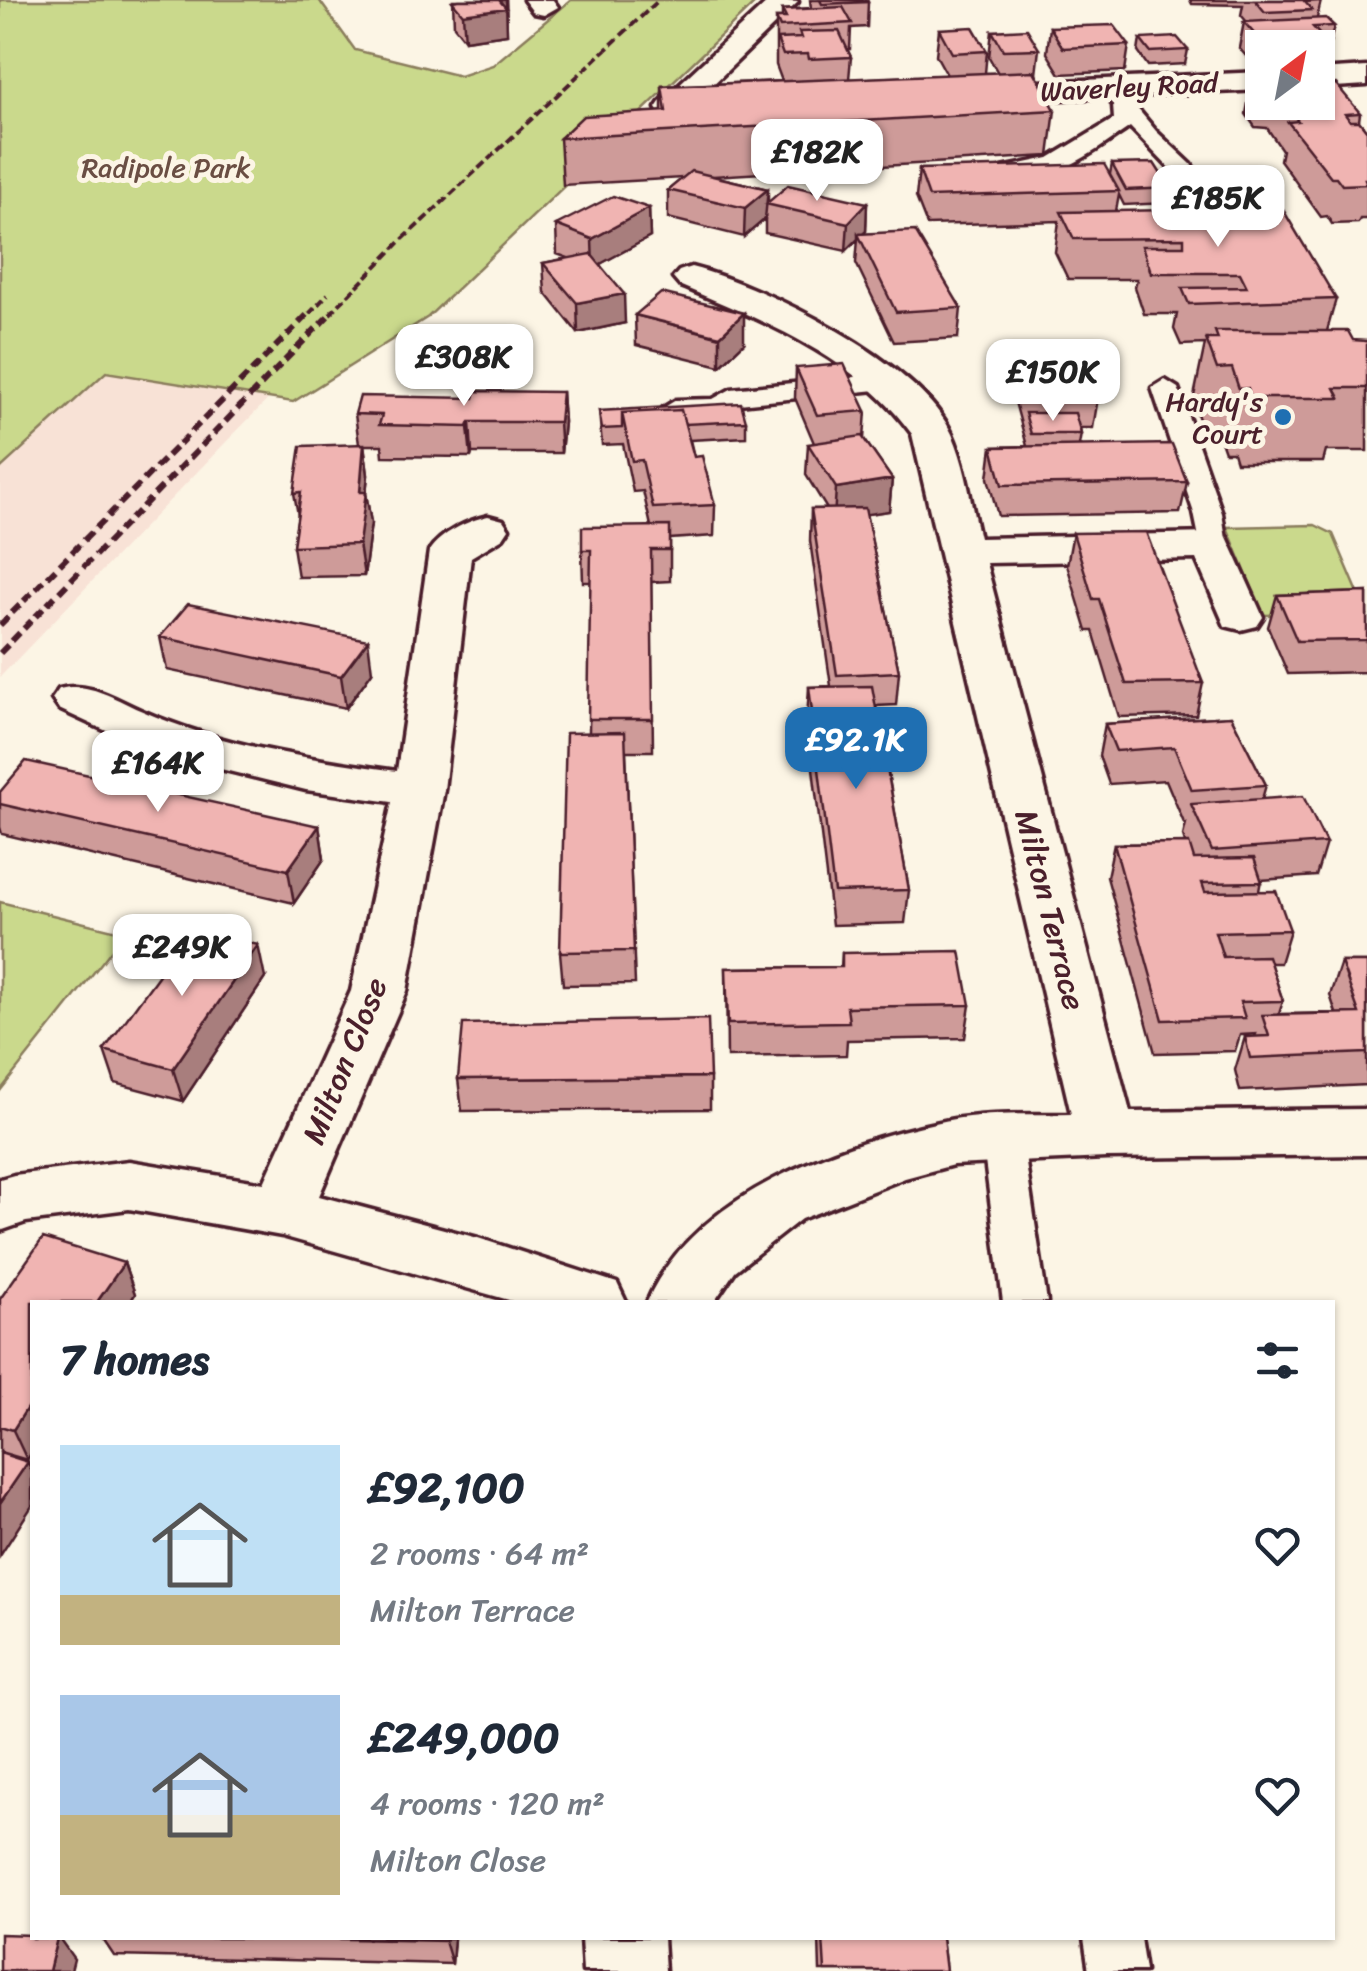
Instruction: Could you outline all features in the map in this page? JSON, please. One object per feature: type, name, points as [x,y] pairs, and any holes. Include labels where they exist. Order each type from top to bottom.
[{"type":"street","points":[[750,104],[671,108],[784,2]]},
{"type":"street","points":[[1335,77],[1367,76]]},
{"type":"street","name":"Waverley Road","points":[[930,96],[1117,96],[1245,83]]},
{"type":"street","points":[[692,278],[856,358],[887,382]]},
{"type":"street","name":"Milton Terrace","points":[[887,382],[919,410],[932,432],[1106,1135]]},
{"type":"street","name":"Milton Close","points":[[282,1211],[379,990],[418,790],[450,551],[488,529]]},
{"type":"street","points":[[961,550],[1212,546],[1241,617]]},
{"type":"street","points":[[76,699],[169,741],[306,774],[418,790]]},
{"type":"street","points":[[680,1300],[713,1253],[779,1202],[893,1158],[953,1142],[1002,1137],[1367,1132]]},
{"type":"street","points":[[0,1206],[14,1200],[129,1184],[282,1211],[478,1264],[588,1300]]},
{"type":"street","points":[[622,1940],[624,1971]]},
{"type":"lane","points":[[1117,96],[1148,136],[1183,169]]},
{"type":"lane","points":[[982,174],[1036,172],[1060,164],[1125,121],[1117,96]]},
{"type":"lane","points":[[649,409],[720,407],[731,397],[887,382]]},
{"type":"lane","points":[[1165,388],[1208,513],[1212,546]]},
{"type":"lane","points":[[1002,1137],[1025,1300]]},
{"type":"lane","points":[[1112,1940],[1117,1971]]},
{"type":"shaded area","points":[[421,245],[0,677],[0,469],[106,372]]},
{"type":"green space","name":"Radipole Park","points":[[0,0],[319,0],[355,50],[460,76],[493,65],[571,0],[758,0],[428,317],[293,402],[106,372],[0,469]]},
{"type":"green space","points":[[1315,525],[1333,534],[1367,614],[1263,615],[1227,527]]},
{"type":"green space","points":[[0,902],[125,933],[0,1091]]},
{"type":"building","points":[[499,0],[506,8],[463,14],[452,1]]},
{"type":"building","points":[[820,0],[867,0],[868,2],[822,4]]},
{"type":"building","points":[[1255,0],[1321,1],[1305,2],[1312,10],[1265,12]]},
{"type":"building","points":[[843,7],[852,23],[780,27],[776,18],[786,18],[782,10]]},
{"type":"building","points":[[1326,18],[1334,26],[1313,27],[1316,30],[1251,30],[1244,22]]},
{"type":"building","points":[[1114,25],[1129,45],[1063,48],[1050,27]]},
{"type":"building","points":[[973,27],[987,51],[952,53],[939,29]]},
{"type":"building","points":[[1027,29],[1039,49],[1003,50],[992,31]]},
{"type":"building","points":[[839,31],[851,57],[809,59],[808,54],[783,55],[777,39],[801,38],[799,32]]},
{"type":"building","points":[[1177,37],[1188,50],[1150,52],[1140,39]]},
{"type":"building","points":[[1034,71],[1055,110],[560,138],[583,116],[666,111],[662,86]]},
{"type":"building","points":[[1336,84],[1360,113],[1345,114],[1350,121],[1359,121],[1367,131],[1367,184],[1342,185],[1331,177],[1288,122],[1335,120]]},
{"type":"building","points":[[1154,163],[1170,188],[1126,190],[1112,164]]},
{"type":"building","points":[[1104,164],[1119,191],[929,197],[919,169]]},
{"type":"building","points":[[691,171],[768,189],[745,208],[668,190]]},
{"type":"building","points":[[788,185],[867,203],[848,223],[766,204]]},
{"type":"building","points":[[613,196],[649,208],[592,239],[556,225]]},
{"type":"building","points":[[1282,208],[1336,299],[1189,304],[1182,288],[1247,287],[1240,273],[1151,273],[1142,246],[1184,246],[1184,238],[1074,239],[1061,212]]},
{"type":"building","points":[[915,231],[961,308],[896,312],[858,234]]},
{"type":"building","points":[[591,254],[624,294],[577,303],[543,263]]},
{"type":"building","points":[[661,293],[744,313],[720,336],[635,315]]},
{"type":"building","points":[[1215,331],[1348,331],[1353,340],[1367,341],[1367,388],[1335,388],[1340,398],[1251,398],[1248,388],[1239,389],[1232,368],[1217,369],[1206,339],[1218,339]]},
{"type":"building","points":[[1013,350],[1082,351],[1098,398],[1027,399]]},
{"type":"building","points":[[844,364],[866,411],[817,415],[796,368]]},
{"type":"building","points":[[476,391],[562,392],[559,422],[470,422],[468,427],[379,425],[382,415],[355,414],[360,396],[474,398]]},
{"type":"building","points":[[741,403],[746,421],[685,424],[681,410],[622,413],[622,428],[602,429],[599,411]]},
{"type":"building","points":[[681,410],[694,457],[702,456],[715,505],[653,508],[642,460],[632,461],[622,413]]},
{"type":"building","points":[[1025,413],[1075,413],[1081,434],[1031,434]]},
{"type":"building","points":[[862,436],[892,479],[836,488],[808,444]]},
{"type":"building","points":[[364,444],[360,492],[366,492],[359,544],[293,546],[301,492],[294,493],[301,446]]},
{"type":"building","points":[[1172,444],[1187,482],[1002,485],[992,447]]},
{"type":"building","points":[[865,508],[899,672],[837,675],[811,509]]},
{"type":"building","points":[[670,526],[670,550],[651,550],[653,719],[588,719],[591,550],[582,550],[582,527]]},
{"type":"building","points":[[1146,532],[1203,683],[1126,684],[1099,599],[1093,599],[1073,533]]},
{"type":"building","points":[[1367,592],[1367,640],[1297,641],[1277,595]]},
{"type":"building","points":[[188,604],[368,640],[341,676],[160,637]]},
{"type":"building","points":[[872,686],[909,890],[834,892],[809,687]]},
{"type":"building","points":[[1231,716],[1266,785],[1192,790],[1174,747],[1116,751],[1105,724]]},
{"type":"building","points":[[625,732],[634,951],[560,952],[566,733]]},
{"type":"building","points":[[26,761],[319,826],[288,870],[0,804],[0,792]]},
{"type":"building","points":[[1303,796],[1326,843],[1212,851],[1191,804]]},
{"type":"building","points":[[1189,843],[1194,859],[1254,858],[1262,882],[1202,883],[1205,892],[1276,891],[1290,930],[1215,932],[1223,957],[1268,956],[1283,1001],[1240,1002],[1245,1018],[1163,1020],[1114,844]]},
{"type":"building","points":[[193,928],[258,945],[173,1069],[104,1050]]},
{"type":"building","points":[[960,951],[970,1005],[847,1007],[849,1022],[728,1024],[726,968],[842,967],[842,953]]},
{"type":"building","points":[[1341,962],[1367,962],[1367,1053],[1250,1058],[1245,1037],[1269,1036],[1262,1015],[1359,1013]]},
{"type":"building","points":[[708,1019],[710,1077],[458,1079],[463,1024]]},
{"type":"building","points":[[43,1238],[124,1263],[98,1300],[30,1300],[30,1403],[13,1430],[0,1426],[0,1299]]},
{"type":"building","points":[[0,1453],[28,1462],[0,1503]]},
{"type":"building","points":[[0,1934],[57,1940],[49,1971],[0,1971]]},
{"type":"building","points":[[823,1940],[942,1940],[946,1971],[825,1971]]},
{"type":"railway","points":[[330,314],[402,240],[659,0]]},
{"type":"railway","points":[[309,314],[328,294]]},
{"type":"railway","points":[[0,625],[311,311]]},
{"type":"railway","points":[[0,653],[333,311]]},
{"type":"place","name":"Hardy's Court","points":[[1283,417]]}]
